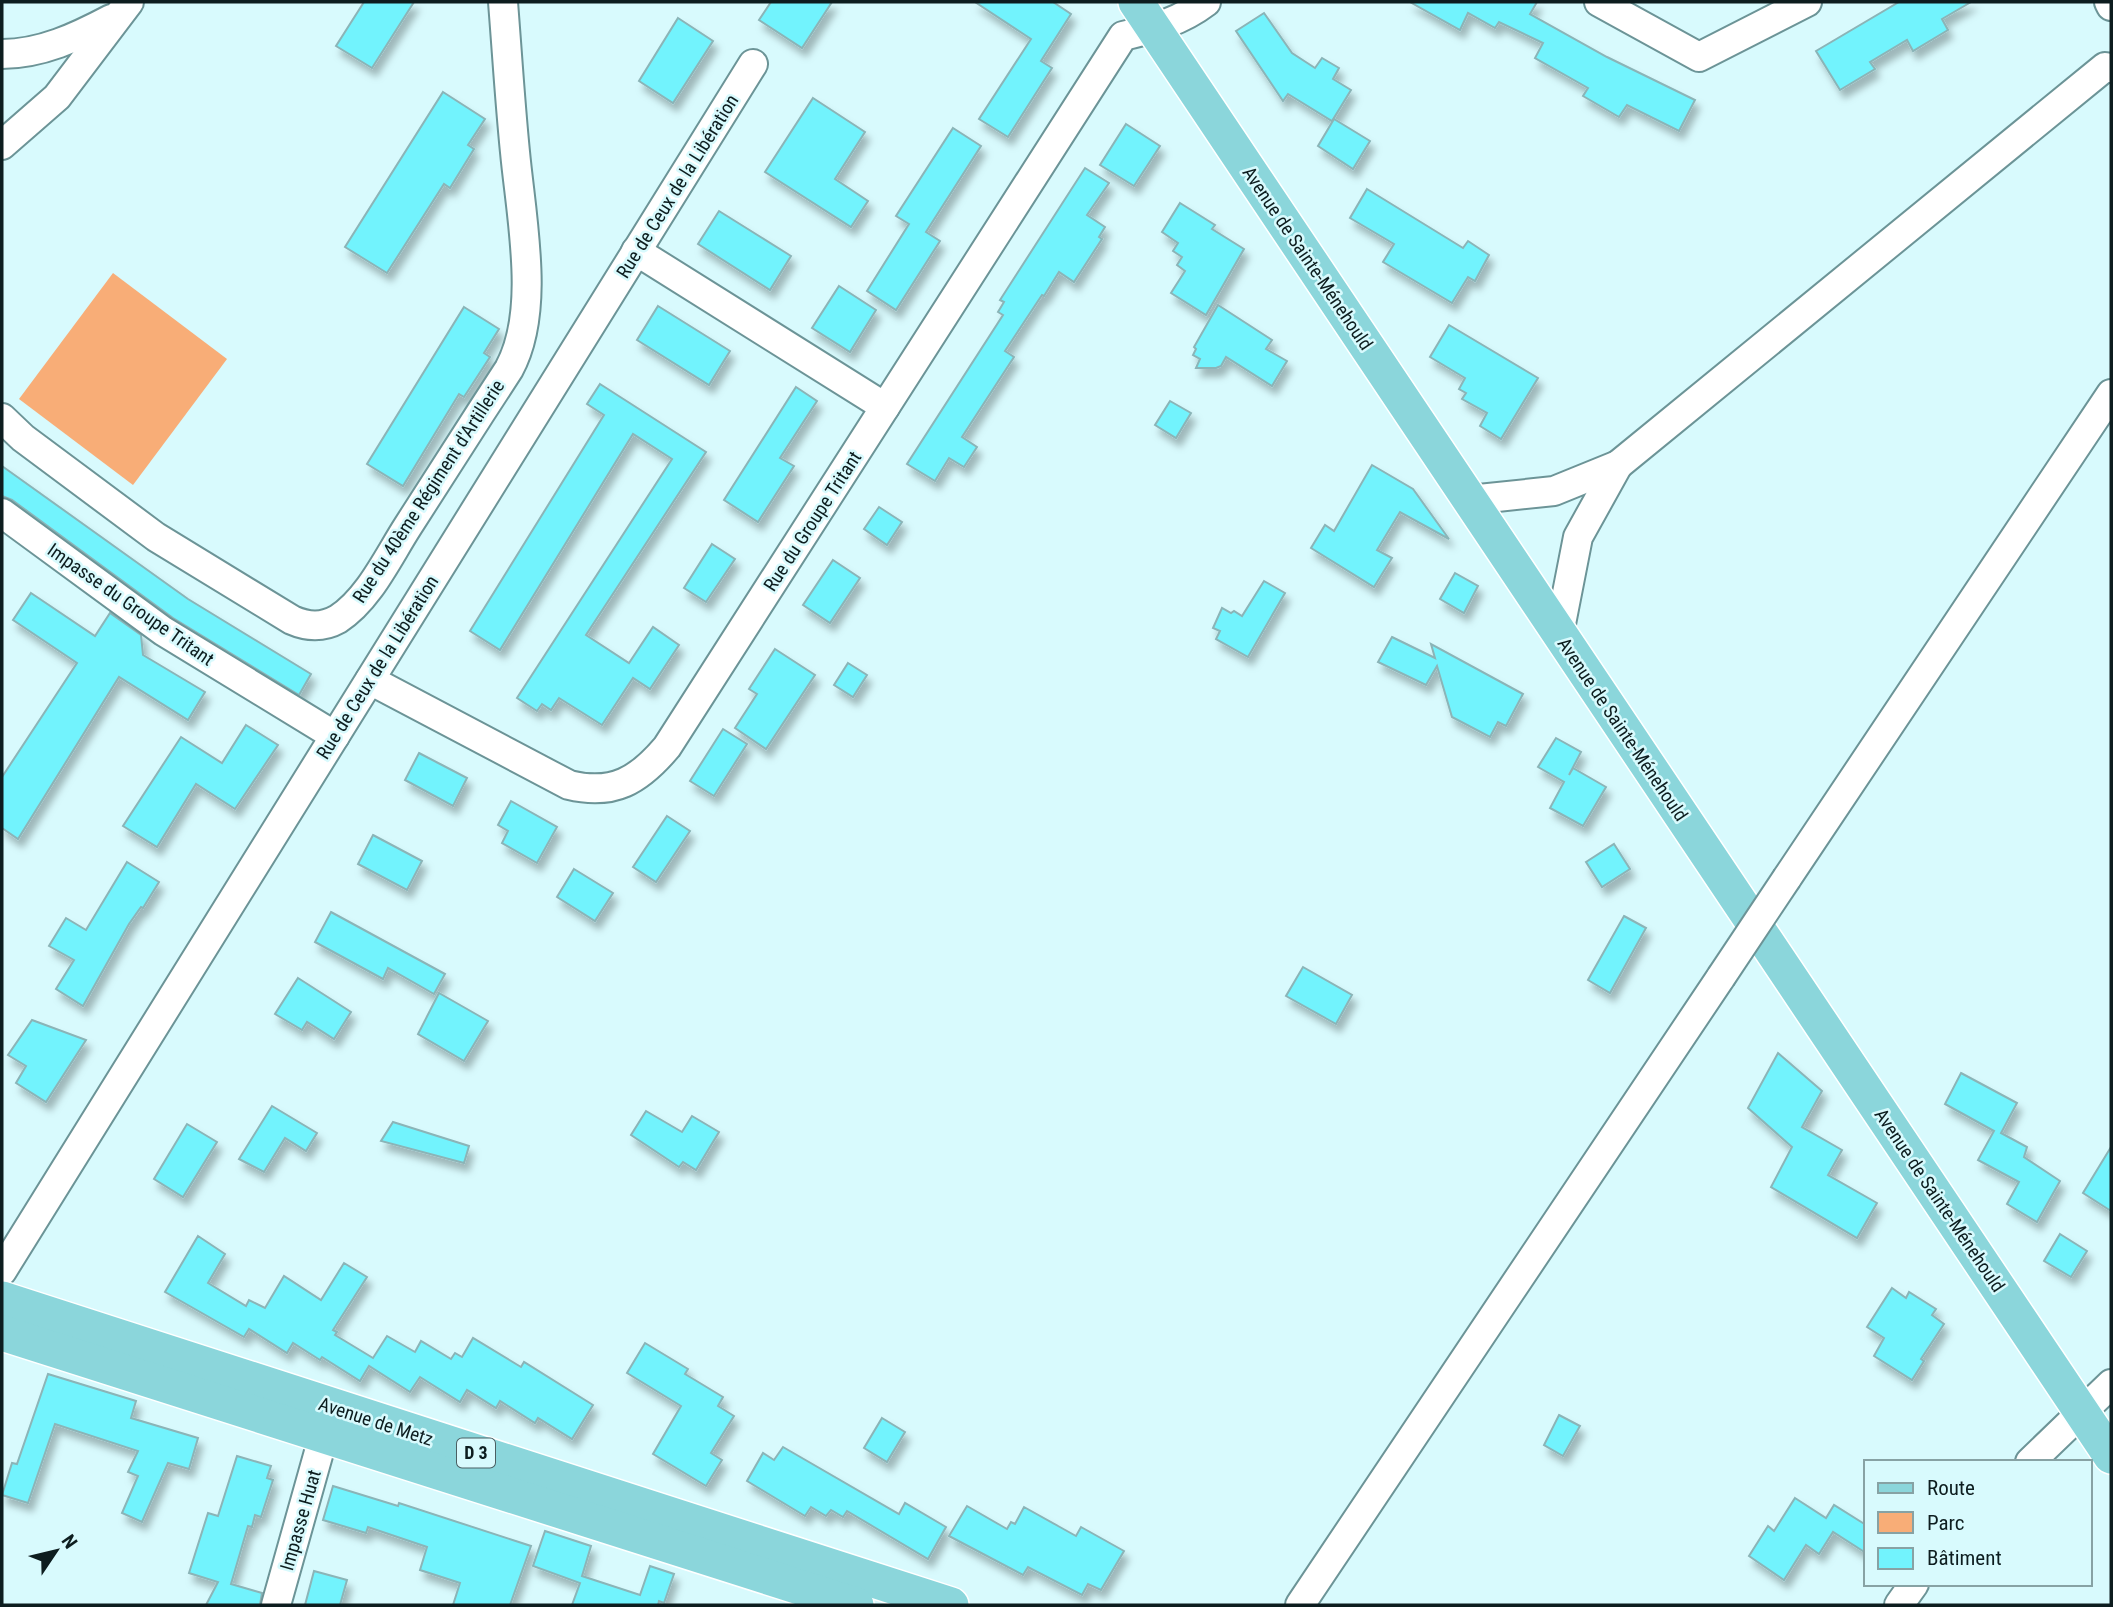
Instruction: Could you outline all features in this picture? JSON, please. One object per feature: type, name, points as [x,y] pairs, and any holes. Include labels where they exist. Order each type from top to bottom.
[{"type":"main road","name":"Avenue de Sainte-Ménehould","points":[[1145,15],[2111,1456]]},
{"type":"main road","name":"Avenue de Metz","points":[[2,1299],[951,1605]]},
{"type":"main road","name":"Avenue de Metz","points":[[2,1333],[856,1605]]},
{"type":"street","name":"Rue du 40ème Régiment d'Artillerie","points":[[2,418],[23,438],[156,537],[292,620],[305,626],[320,626],[349,610],[379,572],[502,380],[517,355],[522,339],[526,317],[526,267],[503,2]]},
{"type":"street","name":"Rue du Groupe Tritant","points":[[370,680],[569,785],[596,789],[623,784],[654,763],[667,747],[1123,36],[1145,15],[1190,15],[1206,2]]},
{"type":"street","points":[[1599,2],[1699,57],[1807,2]]},
{"type":"street","points":[[2,54],[42,48],[77,37],[125,7]]},
{"type":"street","points":[[2,145],[57,97],[125,7]]},
{"type":"street","name":"Rue de Ceux de la Libération","points":[[2,1270],[753,64]]},
{"type":"street","points":[[1469,500],[1555,491],[1618,465],[2105,67],[2111,68]]},
{"type":"street","points":[[636,251],[885,407]]},
{"type":"street","points":[[1300,1605],[2111,394]]},
{"type":"street","points":[[1559,634],[1578,537],[1618,465]]},
{"type":"street","name":"Impasse du Groupe Tritant","points":[[2,513],[163,631],[335,736]]},
{"type":"street","points":[[2032,1460],[2111,1384]]},
{"type":"street","name":"Impasse Huat","points":[[276,1605],[324,1434]]},
{"type":"street","points":[[1899,1605],[1913,1586]]},
{"type":"green space","points":[[113,273],[227,359],[133,485],[19,399]]},
{"type":"building","points":[[364,2],[414,2],[372,68],[336,46]]},
{"type":"building","points":[[771,2],[832,2],[802,48],[759,20]]},
{"type":"building","points":[[975,2],[1053,2],[1071,14],[1041,61],[1052,68],[1008,137],[979,119],[1031,39]]},
{"type":"building","points":[[1410,2],[1537,2],[1530,14],[1607,57],[1695,100],[1679,131],[1627,105],[1619,117],[1583,96],[1588,88],[1535,58],[1543,43],[1499,22],[1495,28],[1468,13],[1460,30]]},
{"type":"building","points":[[1899,2],[1971,2],[1942,19],[1948,30],[1913,51],[1907,40],[1870,62],[1875,69],[1840,90],[1816,51]]},
{"type":"building","points":[[1264,13],[1292,53],[1315,68],[1322,58],[1339,68],[1333,79],[1351,90],[1332,121],[1288,94],[1283,101],[1236,31]]},
{"type":"building","points":[[678,18],[713,41],[673,103],[639,81]]},
{"type":"building","points":[[443,92],[485,119],[468,145],[474,149],[450,188],[444,184],[387,273],[345,247]]},
{"type":"building","points":[[813,98],[865,132],[835,179],[868,201],[851,227],[765,172]]},
{"type":"building","points":[[1334,119],[1370,141],[1353,169],[1318,146]]},
{"type":"building","points":[[1126,124],[1160,146],[1134,186],[1100,165]]},
{"type":"building","points":[[953,128],[981,146],[926,232],[940,241],[896,310],[867,291],[909,224],[896,216]]},
{"type":"building","points":[[1085,168],[1109,183],[1087,215],[1105,227],[1099,237],[1102,239],[1074,282],[1059,272],[1044,296],[1042,295],[1005,351],[1014,357],[962,437],[977,447],[964,467],[949,458],[935,481],[907,464],[1003,315],[998,312],[1004,302],[1000,300]]},
{"type":"building","points":[[1367,189],[1463,248],[1468,241],[1489,255],[1475,281],[1468,277],[1452,303],[1383,262],[1394,244],[1350,218]]},
{"type":"building","points":[[1180,203],[1215,225],[1212,229],[1244,249],[1206,315],[1171,293],[1185,271],[1177,265],[1182,257],[1173,251],[1178,243],[1162,232]]},
{"type":"building","points":[[719,211],[791,256],[770,290],[698,244]]},
{"type":"building","points":[[839,286],[876,310],[850,352],[812,328]]},
{"type":"building","points":[[1218,305],[1272,340],[1266,349],[1287,361],[1272,386],[1226,357],[1221,366],[1216,368],[1196,368],[1200,359],[1193,355],[1196,349],[1194,347]]},
{"type":"building","points":[[658,306],[730,351],[709,385],[637,340]]},
{"type":"building","points":[[464,307],[499,329],[484,353],[490,357],[464,397],[459,394],[403,486],[367,464]]},
{"type":"building","points":[[1449,325],[1538,378],[1501,439],[1480,426],[1487,413],[1462,399],[1466,393],[1459,389],[1465,378],[1430,357]]},
{"type":"building","points":[[600,384],[706,452],[586,635],[629,663],[653,627],[679,645],[650,689],[633,678],[602,725],[559,698],[551,710],[542,704],[537,711],[517,698],[672,459],[633,434],[500,650],[470,631],[604,415],[587,404]]},
{"type":"building","points":[[796,387],[817,401],[780,458],[794,466],[758,522],[724,500]]},
{"type":"building","points":[[1170,401],[1191,413],[1176,438],[1155,425]]},
{"type":"building","points":[[1372,465],[1413,489],[1449,539],[1400,512],[1377,550],[1392,558],[1374,587],[1311,548],[1325,525],[1334,531]]},
{"type":"building","points":[[2,466],[188,599],[311,674],[299,695],[173,618],[12,500],[2,496]]},
{"type":"building","points":[[879,507],[902,522],[887,545],[864,529]]},
{"type":"building","points":[[712,544],[735,559],[706,602],[684,588]]},
{"type":"building","points":[[833,560],[860,578],[830,623],[803,605]]},
{"type":"building","points":[[1455,573],[1478,586],[1464,613],[1440,599]]},
{"type":"building","points":[[1264,581],[1285,593],[1248,657],[1216,639],[1220,631],[1213,628],[1222,608],[1242,616]]},
{"type":"building","points":[[31,593],[95,636],[110,613],[141,635],[143,655],[205,692],[188,720],[119,677],[18,839],[2,828],[2,777],[77,663],[13,620]]},
{"type":"building","points":[[1392,637],[1435,658],[1431,644],[1523,694],[1506,726],[1498,722],[1490,737],[1452,717],[1437,666],[1426,685],[1378,662]]},
{"type":"building","points":[[775,649],[815,675],[766,749],[735,728],[757,694],[749,689]]},
{"type":"building","points":[[848,663],[867,675],[853,697],[834,685]]},
{"type":"building","points":[[246,725],[278,745],[235,809],[196,784],[157,847],[123,826],[181,737],[222,763]]},
{"type":"building","points":[[723,729],[747,744],[714,796],[690,781]]},
{"type":"building","points":[[1556,738],[1581,752],[1569,775],[1573,768],[1606,787],[1583,826],[1550,808],[1564,782],[1538,767]]},
{"type":"building","points":[[419,753],[467,778],[453,806],[405,780]]},
{"type":"building","points":[[511,801],[557,827],[537,863],[502,843],[508,831],[498,825]]},
{"type":"building","points":[[667,816],[690,831],[656,882],[633,867]]},
{"type":"building","points":[[373,835],[422,861],[407,890],[358,864]]},
{"type":"building","points":[[1614,844],[1630,869],[1602,887],[1586,862]]},
{"type":"building","points":[[127,862],[159,882],[129,924],[83,1006],[56,989],[74,960],[49,946],[66,918],[86,930]]},
{"type":"building","points":[[574,869],[613,893],[595,921],[557,897]]},
{"type":"building","points":[[331,912],[445,974],[434,994],[388,968],[383,979],[315,942]]},
{"type":"building","points":[[1624,916],[1646,928],[1610,993],[1588,980]]},
{"type":"building","points":[[1303,967],[1352,995],[1336,1024],[1286,996]]},
{"type":"building","points":[[298,978],[351,1012],[334,1039],[307,1022],[302,1030],[275,1014]]},
{"type":"building","points":[[439,993],[488,1021],[464,1061],[418,1034]]},
{"type":"building","points":[[32,1020],[86,1040],[46,1102],[16,1083],[26,1066],[8,1055]]},
{"type":"building","points":[[1778,1053],[1822,1091],[1802,1127],[1842,1150],[1828,1175],[1877,1203],[1857,1238],[1771,1187],[1792,1147],[1748,1108]]},
{"type":"building","points":[[1961,1073],[2017,1103],[2001,1133],[2027,1147],[2024,1157],[2060,1181],[2037,1222],[2007,1204],[2019,1182],[1978,1160],[1994,1131],[1945,1104]]},
{"type":"building","points":[[272,1106],[317,1133],[306,1151],[285,1138],[264,1172],[239,1159]]},
{"type":"building","points":[[646,1111],[682,1132],[692,1116],[719,1132],[696,1170],[683,1162],[679,1167],[631,1135]]},
{"type":"building","points":[[393,1122],[469,1146],[464,1163],[381,1141]]},
{"type":"building","points":[[187,1124],[217,1142],[183,1197],[154,1179]]},
{"type":"building","points":[[2111,1147],[2111,1211],[2083,1193]]},
{"type":"building","points":[[2060,1234],[2087,1251],[2071,1277],[2044,1261]]},
{"type":"building","points":[[198,1236],[225,1254],[208,1283],[246,1306],[249,1300],[265,1308],[284,1276],[321,1300],[344,1263],[367,1277],[333,1330],[337,1332],[335,1335],[373,1358],[387,1336],[415,1352],[421,1341],[451,1359],[455,1353],[462,1357],[473,1338],[521,1367],[524,1362],[593,1405],[572,1439],[538,1418],[535,1423],[500,1401],[496,1408],[467,1390],[460,1402],[420,1377],[410,1392],[369,1366],[360,1381],[322,1357],[320,1360],[293,1343],[287,1353],[249,1329],[244,1337],[165,1292]]},
{"type":"building","points":[[1892,1288],[1906,1298],[1909,1292],[1936,1309],[1932,1315],[1944,1324],[1921,1359],[1924,1361],[1912,1380],[1874,1356],[1884,1338],[1867,1327]]},
{"type":"building","points":[[645,1343],[688,1369],[685,1374],[723,1397],[718,1406],[734,1416],[711,1453],[722,1460],[706,1486],[653,1454],[681,1406],[627,1373]]},
{"type":"building","points":[[48,1374],[136,1401],[131,1418],[198,1438],[189,1469],[168,1463],[142,1522],[122,1513],[138,1476],[128,1472],[138,1451],[55,1424],[28,1503],[2,1495],[12,1463],[17,1464]]},
{"type":"building","points":[[1559,1415],[1580,1426],[1563,1456],[1544,1445]]},
{"type":"building","points":[[882,1418],[905,1432],[887,1462],[864,1448]]},
{"type":"building","points":[[783,1447],[899,1514],[905,1503],[946,1527],[928,1559],[847,1511],[843,1517],[831,1510],[826,1516],[811,1507],[805,1516],[747,1481],[763,1453],[774,1460]]},
{"type":"building","points":[[237,1456],[271,1466],[267,1478],[273,1480],[261,1517],[255,1515],[252,1527],[248,1526],[231,1584],[262,1593],[260,1605],[206,1605],[218,1582],[189,1573],[208,1513],[218,1516]]},
{"type":"building","points":[[333,1486],[398,1506],[399,1503],[531,1546],[510,1605],[453,1605],[460,1583],[420,1570],[427,1547],[368,1527],[366,1533],[323,1520]]},
{"type":"building","points":[[1795,1498],[1826,1518],[1834,1505],[1864,1524],[1864,1552],[1833,1532],[1819,1554],[1806,1545],[1784,1580],[1749,1556],[1768,1526],[1774,1531]]},
{"type":"building","points":[[967,1506],[1007,1529],[1011,1522],[1015,1524],[1024,1507],[1076,1536],[1081,1527],[1124,1551],[1101,1590],[1088,1584],[1082,1595],[1028,1567],[1023,1575],[949,1536]]},
{"type":"building","points":[[545,1531],[591,1546],[582,1576],[640,1595],[650,1566],[674,1574],[664,1603],[659,1601],[658,1605],[572,1605],[580,1583],[533,1566]]},
{"type":"building","points":[[314,1571],[347,1580],[340,1605],[305,1605]]}]
